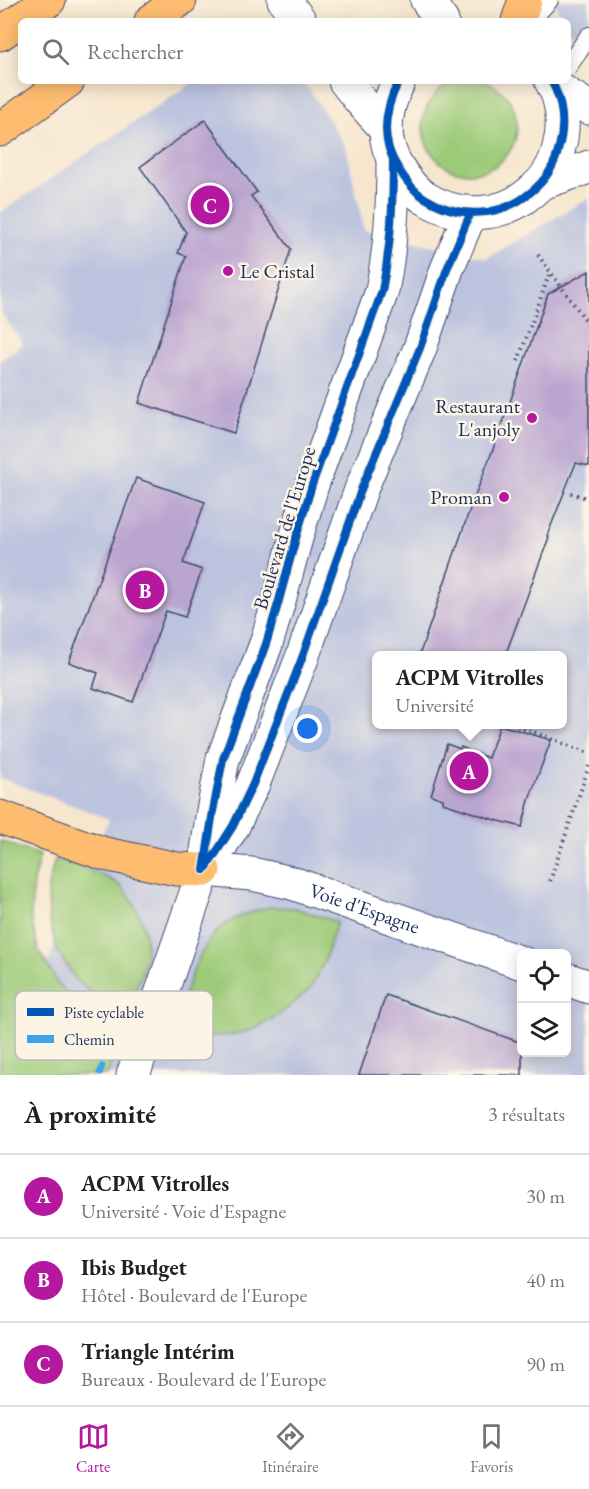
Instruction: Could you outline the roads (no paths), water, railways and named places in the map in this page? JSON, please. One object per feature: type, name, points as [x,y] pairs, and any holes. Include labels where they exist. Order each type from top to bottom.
[{"type":"main road","points":[[23,18],[49,0]]},
{"type":"main road","points":[[155,18],[180,0]]},
{"type":"main road","points":[[519,18],[525,0]]},
{"type":"main road","points":[[0,34],[18,22]]},
{"type":"main road","points":[[0,129],[64,84]]},
{"type":"main road","points":[[0,817],[105,854],[177,868],[204,870]]},
{"type":"street","points":[[427,0],[440,18]]},
{"type":"street","points":[[347,84],[389,144],[406,181],[423,198],[445,209],[470,214],[496,211],[521,200],[542,183],[556,161],[562,136],[559,84]]},
{"type":"street","name":"Boulevard de l'Europe","points":[[162,991],[204,870],[223,759],[266,644],[312,485],[382,291],[392,227],[390,99],[398,84]]},
{"type":"street","points":[[564,84],[589,108]]},
{"type":"street","points":[[542,183],[589,166]]},
{"type":"street","points":[[204,870],[233,826],[253,784],[302,658],[362,487],[420,348],[447,269],[470,214]]},
{"type":"street","name":"Voie d'Espagne","points":[[204,870],[252,874],[292,883],[517,961]]},
{"type":"street","points":[[571,980],[589,987]]},
{"type":"street","name":"Boulevard de l'Europe","points":[[132,1075],[137,1060]]},
{"type":"lane","points":[[533,18],[549,0]]},
{"type":"lane","points":[[571,60],[589,36]]},
{"type":"place","name":"Triangle Intérim","points":[[210,205]]},
{"type":"place","name":"Le Cristal","points":[[228,271]]},
{"type":"place","name":"Restaurant L'anjoly","points":[[532,418]]},
{"type":"place","name":"Proman","points":[[504,497]]},
{"type":"place","name":"Ibis Budget","points":[[145,590]]},
{"type":"place","name":"ACPM Vitrolles","points":[[469,771]]}]
